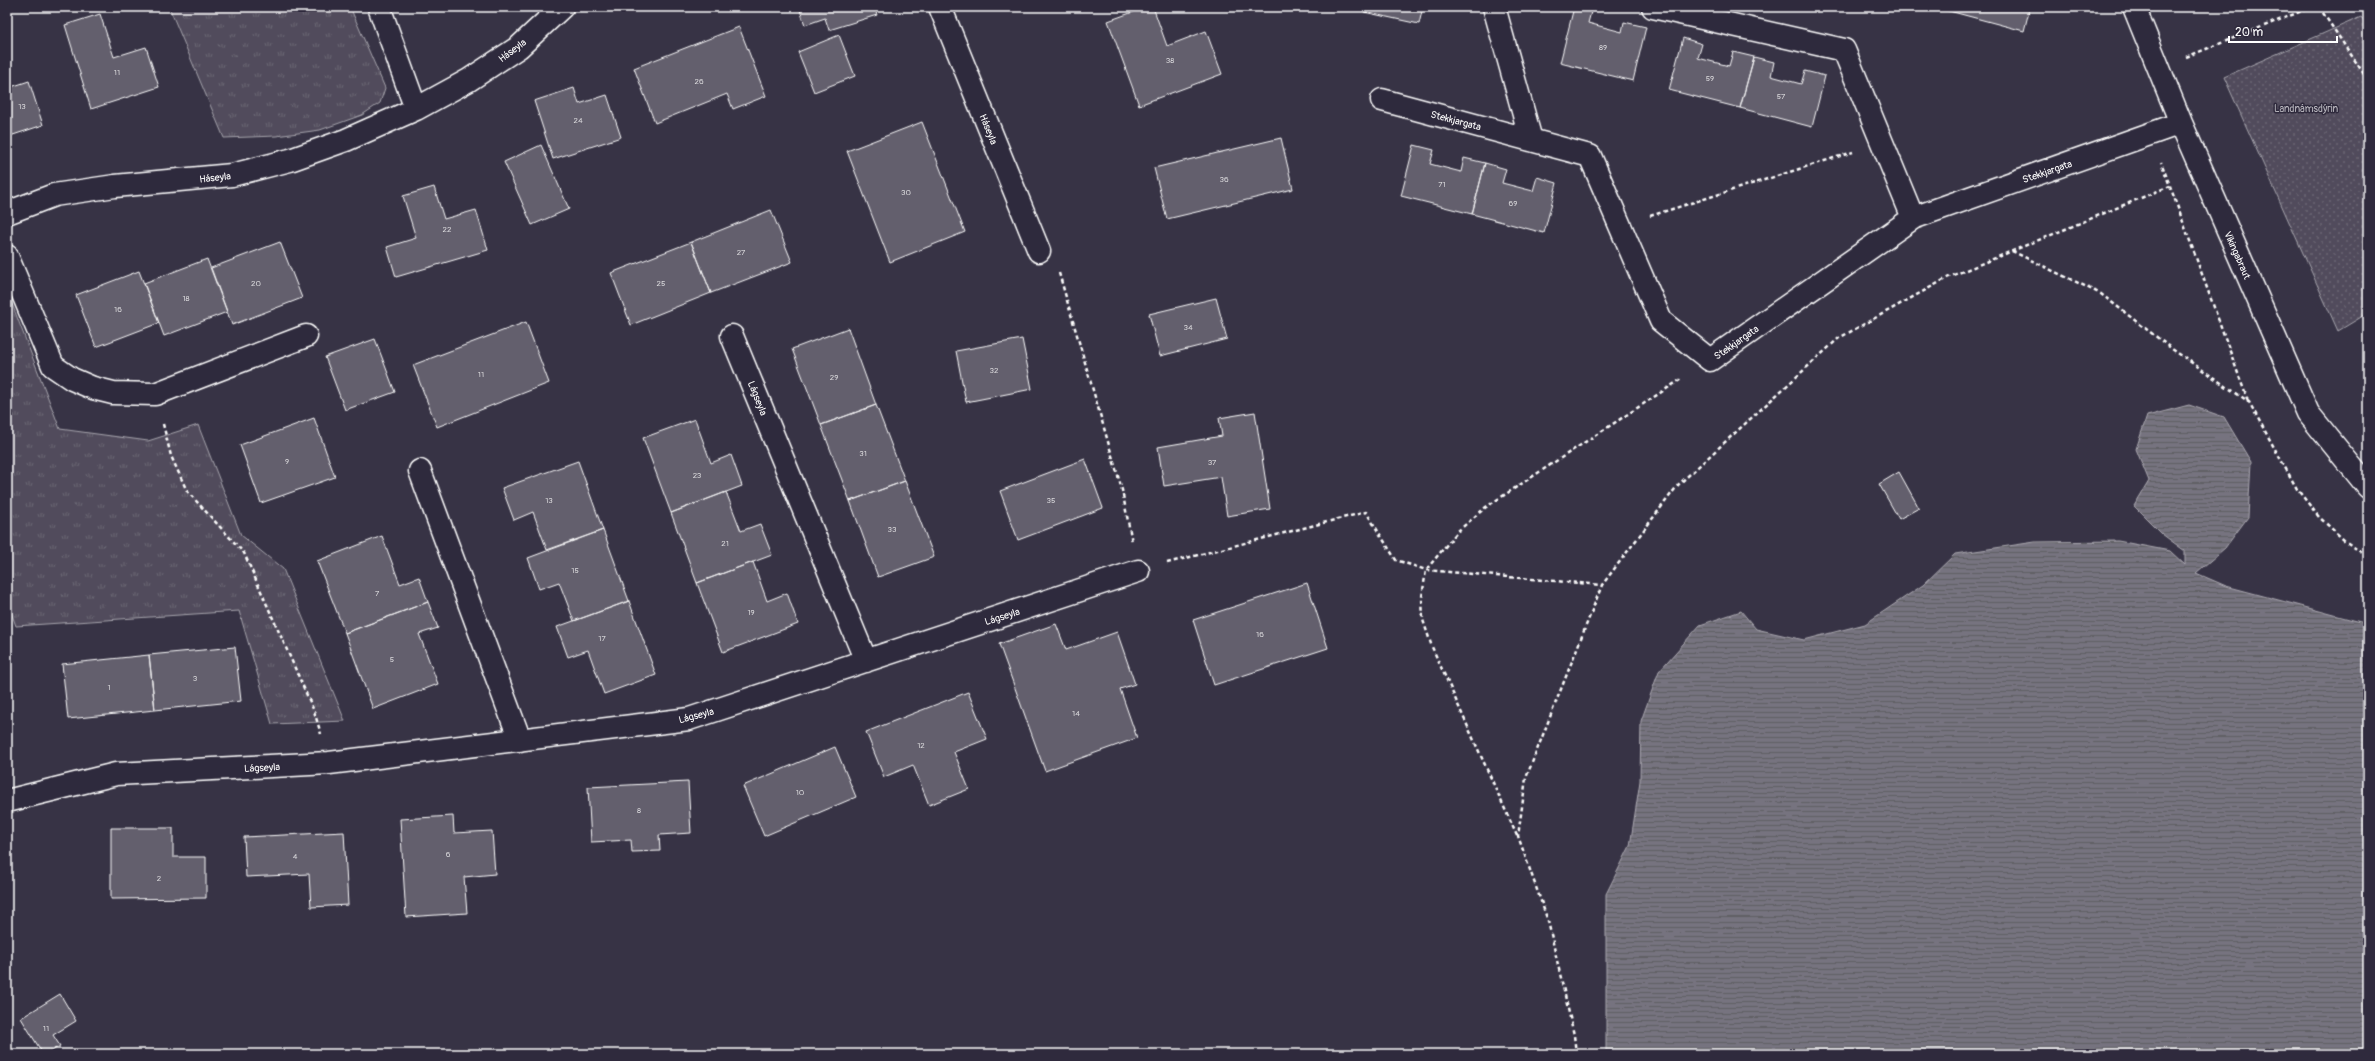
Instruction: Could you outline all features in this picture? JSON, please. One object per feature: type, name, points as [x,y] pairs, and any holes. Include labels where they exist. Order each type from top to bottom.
[{"type":"street","points":[[379,7],[416,109]]},
{"type":"street","name":"Háseyla","points":[[7,213],[54,195],[115,186],[232,175],[290,160],[346,140],[416,109],[469,80],[519,47],[562,7]]},
{"type":"street","name":"Háseyla","points":[[940,7],[1038,251]]},
{"type":"street","points":[[1494,7],[1531,140]]},
{"type":"street","points":[[1653,7],[1844,50],[1913,218]]},
{"type":"street","name":"Vikingabraut","points":[[2134,7],[2181,124],[2308,413],[2368,488]]},
{"type":"street","name":"Stekkjargata","points":[[1382,100],[1590,156],[1619,226],[1662,320],[1710,360],[1913,218],[2181,124]]},
{"type":"street","points":[[7,256],[53,366],[72,379],[93,388],[113,393],[155,394],[306,336]]},
{"type":"street","name":"Lágseyla","points":[[732,336],[866,661]]},
{"type":"street","points":[[420,471],[520,740]]},
{"type":"street","name":"Lágseyla","points":[[7,801],[116,774],[329,763],[689,720],[1138,571]]},
{"type":"path","points":[[2159,68],[2312,7]]},
{"type":"path","points":[[2319,7],[2368,80]]},
{"type":"path","points":[[2151,134],[2249,402],[2297,489],[2319,517],[2345,541],[2368,556]]},
{"type":"path","points":[[1619,226],[1860,150],[1881,141]]},
{"type":"path","points":[[1518,836],[1526,778],[1602,585],[1678,485],[1839,338],[1949,277],[2011,250],[2170,186]]},
{"type":"path","points":[[2011,250],[2101,294],[2172,349],[2249,402]]},
{"type":"path","points":[[1038,251],[1059,273],[1122,490],[1138,571],[1366,512],[1396,560],[1426,570],[1602,585]]},
{"type":"path","points":[[1576,1054],[1574,1035],[1548,921],[1518,836],[1432,646],[1423,620],[1422,597],[1426,570],[1458,531],[1486,507],[1710,360]]},
{"type":"path","points":[[155,394],[171,456],[187,491],[244,552],[314,712],[329,763]]},
{"type":"green space","points":[[169,7],[350,7],[385,88],[380,103],[362,115],[320,130],[276,136],[224,138]]},
{"type":"green space","name":"Landnámsdýrin","points":[[2361,17],[2368,25],[2368,313],[2338,331],[2224,77]]},
{"type":"green space","points":[[7,291],[60,429],[148,441],[198,425],[241,535],[283,569],[345,721],[272,724],[239,611],[16,626],[7,601]]},
{"type":"shaded area","points":[[2189,405],[2224,417],[2251,462],[2248,517],[2225,548],[2196,573],[2226,586],[2368,624],[2368,1054],[1606,1054],[1606,894],[1630,846],[1640,781],[1641,721],[1659,671],[1700,625],[1741,611],[1756,629],[1804,640],[1865,624],[1923,585],[1955,554],[2035,542],[2118,541],[2170,551],[2185,565],[2185,551],[2162,534],[2134,506],[2149,481],[2136,449],[2147,416]]},
{"type":"building","points":[[799,7],[874,7],[877,15],[829,30],[825,18],[805,25]]},
{"type":"building","points":[[1147,7],[1153,7],[1167,46],[1206,31],[1222,74],[1139,105],[1108,21]]},
{"type":"building","points":[[1365,7],[1423,7],[1419,24],[1364,12]]},
{"type":"building","points":[[1574,7],[1591,12],[1588,23],[1622,32],[1624,22],[1646,27],[1633,81],[1560,63]]},
{"type":"building","points":[[1932,7],[1954,7],[1953,12]]},
{"type":"building","points":[[1954,7],[2030,7],[2024,31],[1953,12]]},
{"type":"building","points":[[100,14],[114,57],[146,47],[159,87],[91,109],[65,25]]},
{"type":"building","points":[[739,27],[766,96],[733,109],[727,94],[655,123],[634,68]]},
{"type":"building","points":[[839,35],[855,76],[814,92],[798,52]]},
{"type":"building","points":[[1683,38],[1702,44],[1698,58],[1729,66],[1733,52],[1754,57],[1740,108],[1669,90]]},
{"type":"building","points":[[1754,57],[1774,62],[1771,76],[1801,84],[1805,71],[1825,76],[1812,127],[1740,108]]},
{"type":"building","points":[[7,76],[11,87],[29,81],[43,125],[7,137]]},
{"type":"building","points":[[574,88],[579,104],[607,95],[621,137],[553,159],[534,101]]},
{"type":"building","points":[[922,122],[965,232],[890,262],[847,151]]},
{"type":"building","points":[[1281,138],[1293,189],[1167,219],[1154,168]]},
{"type":"building","points":[[541,145],[569,209],[532,225],[504,162]]},
{"type":"building","points":[[1414,145],[1434,150],[1430,164],[1461,172],[1464,158],[1485,163],[1472,214],[1401,196]]},
{"type":"building","points":[[1485,163],[1506,169],[1502,183],[1533,191],[1537,177],[1557,183],[1544,233],[1472,214]]},
{"type":"building","points":[[434,187],[444,219],[476,210],[488,250],[396,277],[387,247],[416,238],[403,196]]},
{"type":"building","points":[[771,210],[792,262],[711,293],[691,242]]},
{"type":"building","points":[[280,242],[302,298],[232,325],[211,268]]},
{"type":"building","points":[[691,242],[711,293],[631,325],[611,273]]},
{"type":"building","points":[[207,259],[227,312],[164,336],[144,283]]},
{"type":"building","points":[[139,271],[159,323],[96,347],[76,295]]},
{"type":"building","points":[[1216,298],[1227,339],[1160,356],[1149,314]]},
{"type":"building","points":[[526,322],[549,383],[437,427],[413,365]]},
{"type":"building","points":[[848,328],[876,405],[821,425],[792,349]]},
{"type":"building","points":[[375,339],[395,392],[345,410],[325,357]]},
{"type":"building","points":[[1022,339],[1032,389],[966,402],[956,351]]},
{"type":"building","points":[[876,405],[905,481],[850,501],[821,425]]},
{"type":"building","points":[[1255,412],[1270,509],[1227,516],[1221,477],[1164,486],[1158,447],[1222,436],[1219,418]]},
{"type":"building","points":[[314,418],[335,477],[261,503],[240,445]]},
{"type":"building","points":[[695,419],[711,463],[731,455],[742,486],[671,513],[643,438]]},
{"type":"building","points":[[1085,459],[1103,508],[1018,540],[1000,491]]},
{"type":"building","points":[[578,461],[603,530],[547,550],[533,512],[514,520],[502,488]]},
{"type":"building","points":[[1899,472],[1919,508],[1899,519],[1879,484]]},
{"type":"building","points":[[905,481],[934,557],[878,577],[850,501]]},
{"type":"building","points":[[726,492],[741,531],[760,524],[772,555],[697,583],[671,513]]},
{"type":"building","points":[[603,530],[629,601],[574,621],[559,582],[539,589],[528,558]]},
{"type":"building","points":[[382,536],[400,584],[419,577],[428,602],[345,633],[317,561]]},
{"type":"building","points":[[753,562],[767,601],[787,593],[798,624],[723,652],[697,583]]},
{"type":"building","points":[[1307,583],[1328,648],[1214,685],[1193,620]]},
{"type":"building","points":[[629,601],[656,675],[604,694],[588,650],[568,657],[557,627]]},
{"type":"building","points":[[428,602],[438,628],[419,634],[438,684],[373,709],[345,633]]},
{"type":"building","points":[[1056,624],[1066,650],[1117,632],[1135,684],[1120,689],[1137,738],[1045,771],[999,644]]},
{"type":"building","points":[[235,647],[241,701],[155,710],[149,655]]},
{"type":"building","points":[[149,655],[155,710],[68,719],[62,664]]},
{"type":"building","points":[[968,692],[987,739],[954,752],[969,789],[929,805],[913,765],[884,777],[866,732]]},
{"type":"building","points":[[835,747],[856,797],[764,836],[743,786]]},
{"type":"building","points":[[688,782],[691,833],[659,835],[660,851],[632,852],[631,840],[591,842],[588,787]]},
{"type":"building","points":[[453,816],[454,833],[492,831],[495,874],[464,877],[467,913],[406,917],[400,819]]},
{"type":"building","points":[[111,828],[173,828],[173,857],[206,857],[206,898],[111,899]]},
{"type":"building","points":[[344,832],[348,905],[311,907],[309,874],[246,877],[244,837]]},
{"type":"building","points":[[60,994],[76,1021],[53,1035],[60,1046],[47,1054],[43,1054],[21,1018]]}]
